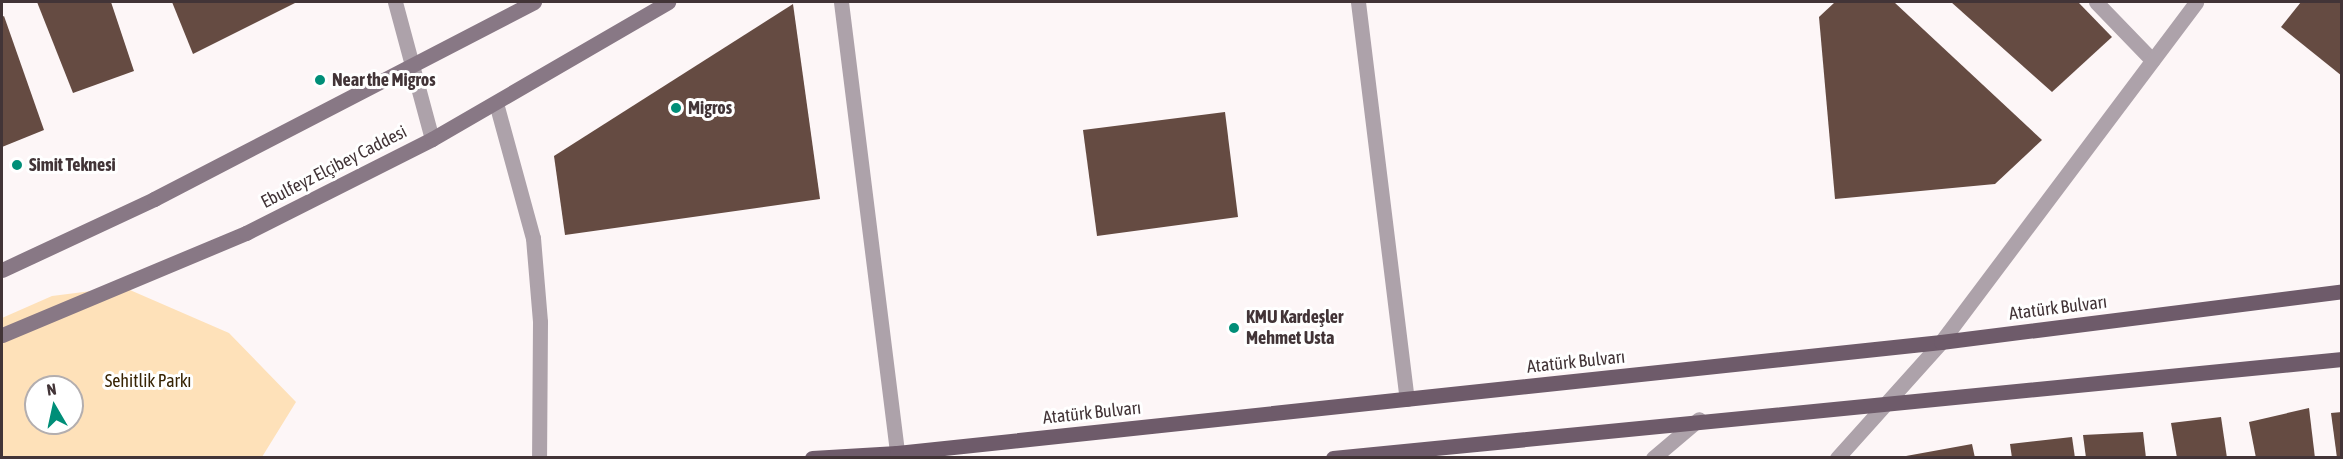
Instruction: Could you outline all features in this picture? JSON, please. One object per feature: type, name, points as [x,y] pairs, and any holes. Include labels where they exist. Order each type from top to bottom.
[{"type":"main road","points":[[2,270],[413,66],[534,2]]},
{"type":"main road","name":"Ebulfeyz Elçibey Caddesi","points":[[2,335],[246,233],[432,140],[668,2]]},
{"type":"main road","name":"Atatürk Bulvarı","points":[[812,458],[897,453],[1941,342],[2342,291]]},
{"type":"main road","points":[[1333,458],[1701,418],[1886,406],[2342,359]]},
{"type":"street","points":[[395,2],[432,140]]},
{"type":"street","points":[[840,2],[897,453]]},
{"type":"street","points":[[1358,2],[1407,399]]},
{"type":"street","points":[[2096,2],[2152,60]]},
{"type":"street","points":[[1837,458],[1941,342],[2196,2]]},
{"type":"street","points":[[496,104],[533,238],[540,322],[539,458]]},
{"type":"street","points":[[1653,458],[1701,418]]},
{"type":"green space","name":"Sehitlik Parkı","points":[[123,287],[229,333],[296,402],[262,457],[2,457],[2,318],[52,296]]},
{"type":"building","points":[[37,2],[111,2],[134,71],[73,93]]},
{"type":"building","points":[[172,2],[297,2],[193,54]]},
{"type":"building","points":[[1835,2],[1894,2],[2042,140],[1995,184],[1835,199],[1819,17]]},
{"type":"building","points":[[1951,2],[2078,2],[2112,37],[2052,92]]},
{"type":"building","points":[[2301,2],[2342,2],[2342,76],[2281,27]]},
{"type":"building","points":[[793,4],[820,199],[565,235],[554,156]]},
{"type":"building","points":[[4,16],[44,130],[2,147],[2,17]]},
{"type":"building","points":[[1225,112],[1238,217],[1097,236],[1083,130]]},
{"type":"building","points":[[2309,408],[2315,458],[2256,458],[2249,422]]},
{"type":"building","points":[[2342,412],[2342,458],[2337,458],[2331,413]]},
{"type":"building","points":[[2221,417],[2227,458],[2177,458],[2171,423]]},
{"type":"building","points":[[2143,432],[2146,458],[2086,458],[2083,435]]},
{"type":"building","points":[[2072,437],[2075,458],[2012,458],[2010,444]]},
{"type":"building","points":[[1972,444],[1975,458],[1906,458],[1906,456]]},
{"type":"place","name":"Near the Migros","points":[[320,80]]},
{"type":"place","name":"Migros","points":[[676,108]]},
{"type":"place","name":"Simit Teknesi","points":[[17,165]]},
{"type":"place","name":"KMU Kardeşler Mehmet Usta","points":[[1234,328]]}]
